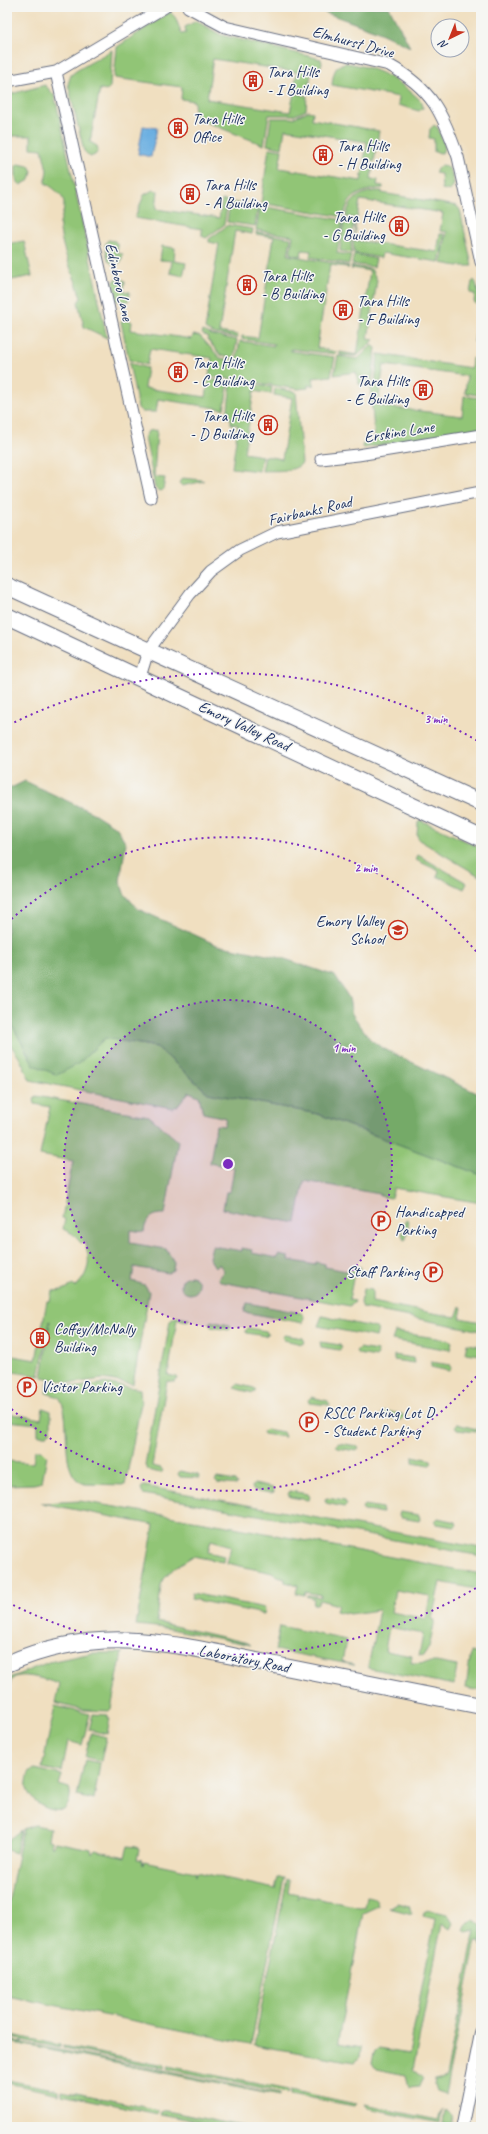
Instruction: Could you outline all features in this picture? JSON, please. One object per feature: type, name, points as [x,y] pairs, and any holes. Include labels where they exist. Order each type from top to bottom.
[{"type":"main road","name":"Emory Valley Road","points":[[7,586],[481,803]]},
{"type":"main road","name":"Emory Valley Road","points":[[7,616],[481,838]]},
{"type":"main road","name":"Laboratory Road","points":[[7,1664],[28,1655],[56,1646],[98,1640],[134,1640],[202,1650],[481,1706]]},
{"type":"street","points":[[7,81],[56,72],[165,7]]},
{"type":"street","name":"Elmhurst Drive","points":[[188,7],[225,27],[389,66],[407,76],[429,95],[439,110],[458,158],[481,262]]},
{"type":"street","name":"Edinboro Lane","points":[[56,72],[151,498]]},
{"type":"street","name":"Erskine Lane","points":[[321,459],[358,455],[481,435]]},
{"type":"street","name":"Fairbanks Road","points":[[140,677],[148,651],[190,594],[206,576],[246,547],[277,532],[481,492]]},
{"type":"street","points":[[462,2127],[481,2031]]},
{"type":"green space","points":[[310,7],[389,7],[410,47],[376,31]]},
{"type":"green space","points":[[170,12],[175,17],[182,34],[186,33],[185,27],[196,21],[221,35],[321,59],[322,63],[320,68],[312,68],[308,93],[294,90],[297,72],[213,59],[207,99],[290,112],[294,93],[307,96],[306,110],[295,115],[269,115],[264,145],[195,118],[194,101],[181,99],[182,87],[114,78],[117,47]]},
{"type":"green space","points":[[112,50],[110,87],[107,90],[100,89],[90,142],[97,146],[98,151],[95,155],[90,157],[84,151],[68,84],[71,75],[76,71]]},
{"type":"green space","points":[[346,63],[368,68],[397,81],[422,102],[423,108],[419,111],[398,105],[399,97],[332,85],[335,71],[339,66]]},
{"type":"green space","points":[[45,85],[54,95],[58,110],[107,338],[84,327],[78,302],[81,298],[61,239],[60,222],[64,203],[60,194],[45,183],[47,170],[42,149],[31,148],[31,136],[7,136],[7,95]]},
{"type":"green space","points":[[308,111],[313,112],[312,119],[379,131],[374,162],[364,160],[367,142],[285,129],[282,148],[267,145],[271,118],[293,118]]},
{"type":"green space","points":[[434,125],[438,128],[445,147],[442,153],[434,152],[434,139],[429,138],[430,129]]},
{"type":"green space","points":[[269,148],[282,150],[279,168],[361,181],[364,163],[373,165],[371,179],[378,180],[377,185],[383,186],[383,188],[363,192],[353,198],[346,209],[344,217],[261,203]]},
{"type":"green space","points":[[18,164],[29,166],[32,171],[30,180],[20,185],[16,179],[16,166]]},
{"type":"green space","points":[[442,165],[447,166],[451,172],[454,184],[450,191],[442,189],[441,174],[435,173],[437,168]]},
{"type":"green space","points":[[153,190],[158,191],[156,209],[219,218],[222,200],[228,201],[224,225],[206,238],[202,236],[202,229],[135,218],[144,195]]},
{"type":"green space","points":[[375,191],[382,191],[382,193],[457,206],[460,210],[472,266],[458,266],[441,263],[447,232],[440,231],[443,213],[360,200],[357,218],[346,217],[347,211],[356,198]]},
{"type":"green space","points":[[230,202],[258,206],[255,226],[227,222]]},
{"type":"green space","points":[[260,206],[343,220],[337,253],[351,255],[349,264],[310,257],[311,251],[302,250],[301,256],[290,254],[293,236],[256,230]]},
{"type":"green space","points":[[344,220],[354,221],[351,240],[352,253],[340,251]]},
{"type":"green space","points":[[356,221],[354,240],[437,252],[440,234],[445,234],[439,262],[382,253],[381,258],[354,253],[353,241]]},
{"type":"green space","points":[[228,225],[253,229],[252,234],[235,231],[219,332],[238,335],[237,338],[212,333],[205,329],[219,244],[209,242],[209,239]]},
{"type":"green space","points":[[256,232],[291,238],[288,255],[349,266],[348,269],[347,267],[330,265],[317,348],[337,352],[336,354],[291,349],[291,351],[335,357],[331,376],[313,378],[314,385],[308,385],[308,388],[298,389],[209,376],[212,358],[150,349],[147,365],[129,360],[121,322],[126,318],[132,322],[131,330],[192,339],[193,335],[200,336],[220,358],[236,361],[240,341],[274,346],[274,344],[242,339],[242,336],[258,338],[274,237],[256,234]]},
{"type":"green space","points":[[108,240],[115,241],[118,246],[117,253],[123,254],[121,262],[117,264],[112,264],[108,260],[105,245]]},
{"type":"green space","points":[[24,241],[32,276],[7,281],[7,244]]},
{"type":"green space","points":[[162,246],[175,248],[174,261],[186,263],[183,276],[170,273],[172,261],[160,260]]},
{"type":"green space","points":[[354,254],[376,259],[374,267],[352,264]]},
{"type":"green space","points":[[351,266],[371,269],[377,280],[368,339],[374,340],[357,356],[340,355],[340,352],[357,355],[370,271],[352,268],[352,270]]},
{"type":"green space","points":[[120,278],[125,281],[124,291],[130,292],[129,300],[124,303],[116,300],[113,284],[115,280]]},
{"type":"green space","points":[[474,280],[480,302],[478,305],[474,302],[475,294],[470,293],[472,282]]},
{"type":"green space","points":[[481,319],[481,347],[474,342],[477,322]]},
{"type":"green space","points":[[203,331],[212,335],[237,340],[234,358],[221,356],[207,339],[208,337],[202,334]]},
{"type":"green space","points":[[372,345],[376,348],[372,383],[369,383],[368,386],[359,384],[356,372],[334,375],[338,356],[358,359]]},
{"type":"green space","points":[[378,354],[471,368],[472,358],[481,362],[478,395],[465,393],[467,376],[384,365],[381,383],[375,383]]},
{"type":"green space","points":[[129,363],[147,368],[144,388],[206,397],[209,379],[229,382],[224,409],[158,399],[156,412],[142,412],[138,408]]},
{"type":"green space","points":[[231,382],[272,387],[271,394],[254,391],[244,453],[262,456],[259,471],[232,468],[238,425],[231,424],[231,418],[227,417]]},
{"type":"green space","points":[[370,386],[380,387],[379,406],[462,416],[464,396],[480,398],[481,390],[481,428],[364,448],[362,445],[364,443],[375,441]]},
{"type":"green space","points":[[275,388],[296,392],[302,463],[289,470],[262,471],[265,456],[282,459],[292,398],[274,395]]},
{"type":"green space","points":[[157,430],[154,477],[165,478],[163,490],[159,491],[155,488],[145,437],[148,431]]},
{"type":"green space","points":[[182,478],[204,481],[182,486],[179,483]]},
{"type":"green space","points":[[25,781],[95,814],[117,828],[126,843],[120,881],[124,893],[138,909],[217,945],[282,958],[335,976],[349,998],[352,1014],[370,1039],[382,1048],[481,1095],[481,1175],[318,1114],[208,1093],[157,1047],[105,1038],[78,1064],[57,1075],[34,1065],[7,1016],[7,787],[13,787]]},
{"type":"green space","points":[[420,820],[481,848],[481,877],[419,840],[417,835],[418,822]]},
{"type":"green space","points":[[418,855],[467,883],[464,889],[437,876],[439,871],[416,860]]},
{"type":"green space","points":[[7,1016],[34,1065],[78,1064],[105,1038],[157,1047],[208,1093],[318,1114],[481,1175],[481,1203],[394,1188],[391,1198],[380,1196],[380,1194],[304,1181],[296,1223],[223,1209],[226,1192],[230,1192],[234,1168],[210,1163],[216,1125],[224,1126],[226,1118],[203,1113],[199,1096],[189,1092],[178,1106],[172,1108],[30,1080],[19,1057],[7,1040]]},
{"type":"green space","points":[[36,1096],[149,1116],[178,1141],[165,1214],[156,1215],[150,1218],[146,1224],[144,1232],[130,1230],[130,1243],[166,1249],[174,1262],[173,1270],[168,1273],[134,1267],[132,1281],[145,1285],[149,1292],[133,1384],[103,1379],[73,1383],[42,1377],[50,1321],[39,1376],[7,1371],[7,1355],[36,1360],[47,1301],[50,1301],[52,1291],[63,1290],[73,1285],[75,1287],[80,1282],[88,1266],[88,1255],[84,1242],[81,1243],[73,1234],[63,1229],[65,1219],[62,1218],[73,1161],[40,1155],[50,1107],[35,1104],[34,1099]]},
{"type":"green space","points":[[406,1219],[409,1221],[406,1239],[404,1240],[402,1234]]},
{"type":"green space","points":[[212,1246],[242,1251],[242,1248],[252,1250],[252,1253],[278,1258],[279,1255],[289,1257],[289,1260],[315,1265],[316,1262],[325,1264],[325,1267],[352,1272],[353,1266],[361,1267],[359,1275],[354,1274],[349,1300],[355,1301],[350,1306],[221,1282],[218,1278],[224,1271],[219,1264],[215,1267],[209,1258]]},
{"type":"green space","points":[[190,1276],[196,1279],[199,1285],[196,1291],[190,1294],[184,1291],[181,1285],[184,1279]]},
{"type":"green space","points":[[363,1289],[372,1290],[372,1302],[456,1317],[460,1307],[462,1308],[460,1318],[481,1322],[481,1331],[363,1308],[361,1303]]},
{"type":"green space","points":[[247,1303],[301,1313],[304,1316],[303,1323],[244,1312]]},
{"type":"green space","points":[[322,1316],[376,1328],[378,1329],[376,1337],[318,1326]]},
{"type":"green space","points":[[176,1317],[189,1319],[188,1321],[177,1319],[168,1375],[177,1377],[178,1379],[174,1382],[167,1381],[152,1466],[161,1468],[163,1471],[161,1473],[147,1470],[145,1465],[170,1321]]},
{"type":"green space","points":[[211,1321],[229,1325],[231,1328],[229,1330],[211,1327],[209,1324]]},
{"type":"green space","points":[[248,1328],[266,1331],[268,1334],[265,1336],[247,1333],[245,1331]]},
{"type":"green space","points":[[395,1332],[450,1340],[452,1342],[450,1350],[392,1340]]},
{"type":"green space","points":[[285,1335],[303,1338],[305,1342],[302,1344],[284,1340],[282,1337]]},
{"type":"green space","points":[[320,1342],[340,1345],[342,1348],[339,1350],[321,1347]]},
{"type":"green space","points":[[467,1344],[481,1346],[481,1355],[465,1353]]},
{"type":"green space","points":[[359,1348],[377,1351],[378,1355],[376,1357],[358,1354],[356,1351]]},
{"type":"green space","points":[[394,1355],[413,1358],[414,1363],[394,1360]]},
{"type":"green space","points":[[431,1362],[450,1365],[451,1369],[449,1371],[431,1367]]},
{"type":"green space","points":[[48,1382],[78,1387],[105,1383],[140,1389],[141,1403],[125,1485],[85,1484],[76,1479],[71,1470],[68,1458],[63,1406],[59,1397],[46,1393]]},
{"type":"green space","points":[[237,1384],[254,1388],[256,1391],[253,1393],[237,1389],[234,1387]]},
{"type":"green space","points":[[311,1397],[328,1401],[329,1405],[309,1403],[308,1400]]},
{"type":"green space","points":[[43,1408],[51,1411],[51,1430],[47,1435],[38,1435],[38,1424],[7,1421],[7,1413],[41,1419]]},
{"type":"green space","points":[[384,1411],[402,1414],[404,1417],[401,1420],[384,1417],[381,1414]]},
{"type":"green space","points":[[457,1424],[476,1429],[476,1432],[457,1430],[455,1427]]},
{"type":"green space","points":[[266,1429],[283,1432],[285,1437],[264,1434],[263,1432]]},
{"type":"green space","points":[[339,1443],[357,1446],[359,1449],[356,1451],[338,1448],[336,1445]]},
{"type":"green space","points":[[35,1450],[42,1450],[47,1455],[42,1482],[34,1484],[7,1485],[7,1461],[33,1463]]},
{"type":"green space","points":[[413,1456],[431,1460],[432,1463],[430,1465],[413,1462]]},
{"type":"green space","points":[[180,1471],[198,1475],[200,1478],[180,1477],[178,1474]]},
{"type":"green space","points":[[217,1478],[235,1481],[237,1485],[217,1483],[215,1481]]},
{"type":"green space","points":[[254,1484],[273,1488],[274,1492],[271,1493],[253,1490],[252,1487]]},
{"type":"green space","points":[[144,1486],[481,1548],[481,1556],[143,1494],[141,1488]]},
{"type":"green space","points":[[290,1491],[308,1494],[310,1497],[308,1500],[290,1497],[288,1494]]},
{"type":"green space","points":[[325,1499],[345,1501],[347,1505],[344,1507],[326,1503]]},
{"type":"green space","points":[[80,1501],[228,1526],[481,1574],[481,1590],[440,1582],[432,1619],[435,1620],[429,1647],[424,1656],[419,1655],[423,1634],[389,1627],[385,1651],[412,1656],[411,1663],[436,1662],[457,1666],[454,1685],[368,1668],[379,1610],[350,1614],[336,1611],[338,1605],[320,1600],[317,1604],[313,1604],[314,1599],[306,1596],[321,1597],[321,1595],[305,1592],[304,1595],[296,1593],[298,1585],[285,1582],[285,1579],[272,1573],[227,1563],[231,1546],[211,1540],[208,1552],[224,1556],[223,1562],[193,1556],[174,1568],[164,1579],[161,1585],[157,1622],[248,1643],[251,1645],[166,1628],[136,1625],[154,1525],[41,1503]],"holes":[[[395,1590],[430,1596],[426,1619],[391,1612]]]},
{"type":"green space","points":[[364,1505],[382,1508],[383,1513],[364,1511],[362,1507]]},
{"type":"green space","points":[[400,1512],[419,1515],[420,1519],[419,1521],[401,1518],[399,1515]]},
{"type":"green space","points":[[438,1518],[456,1522],[457,1525],[454,1527],[437,1524],[435,1521]]},
{"type":"green space","points":[[192,1593],[265,1608],[264,1614],[191,1599]]},
{"type":"green space","points":[[280,1626],[346,1640],[342,1662],[354,1665],[275,1650]]},
{"type":"green space","points":[[471,1652],[481,1654],[481,1691],[466,1688]]},
{"type":"green space","points":[[92,1653],[122,1653],[111,1709],[109,1711],[83,1710],[55,1703],[59,1684],[26,1676],[14,1678],[11,1681],[7,1704],[7,1679],[49,1662]]},
{"type":"green space","points":[[55,1706],[90,1714],[82,1745],[68,1741],[62,1772],[42,1768]]},
{"type":"green space","points":[[93,1714],[108,1715],[108,1718],[110,1718],[107,1734],[89,1730]]},
{"type":"green space","points":[[91,1733],[106,1737],[101,1761],[85,1757]]},
{"type":"green space","points":[[85,1760],[100,1763],[94,1800],[77,1796]]},
{"type":"green space","points":[[35,1769],[62,1775],[59,1785],[69,1788],[70,1794],[69,1803],[64,1810],[53,1810],[41,1806],[32,1798],[27,1788],[27,1782],[29,1772]]},
{"type":"green space","points":[[35,1825],[50,1828],[48,1840],[51,1841],[52,1847],[55,1842],[91,1849],[92,1854],[95,1850],[125,1857],[128,1846],[137,1847],[139,1850],[137,1859],[142,1860],[143,1865],[144,1861],[195,1872],[196,1876],[197,1872],[275,1889],[278,1878],[284,1878],[251,2044],[7,1996],[7,1910],[23,1829]]},
{"type":"green space","points":[[21,1830],[16,1853],[7,1850],[8,1840]]},
{"type":"green space","points":[[287,1879],[290,1881],[288,1892],[298,1894],[298,1899],[300,1895],[365,1908],[367,1897],[373,1898],[377,1902],[378,1906],[363,1913],[338,2040],[338,2043],[361,2047],[360,2057],[355,2062],[254,2045]]},
{"type":"green space","points":[[397,1903],[409,1906],[412,1914],[389,1908]]},
{"type":"green space","points":[[428,1910],[447,1914],[453,1923],[450,1929],[442,1923],[413,2070],[423,2078],[419,2086],[409,2087],[406,2075],[376,2069],[372,2063],[374,2053],[379,2049],[409,2054],[435,1919],[423,1916],[424,1912]]},
{"type":"green space","points":[[474,1920],[481,1925],[481,1945],[480,1941],[476,1941],[445,2094],[436,2091],[434,2085],[435,2080],[446,2077],[475,1930],[466,1932],[464,1930],[467,1923]]},
{"type":"green space","points":[[7,2034],[60,2045],[60,2048],[7,2037]]},
{"type":"green space","points":[[13,2041],[279,2094],[279,2096],[14,2043]]},
{"type":"green space","points":[[63,2046],[165,2066],[164,2069],[63,2048]]},
{"type":"green space","points":[[168,2066],[288,2090],[287,2093],[167,2069]]},
{"type":"green space","points":[[7,2080],[59,2090],[59,2094],[7,2083]]},
{"type":"green space","points":[[62,2090],[159,2110],[158,2114],[62,2094]]},
{"type":"green space","points":[[290,2090],[356,2104],[354,2106],[290,2094]]},
{"type":"green space","points":[[364,2105],[438,2120],[442,2110],[440,2123],[367,2109]]},
{"type":"green space","points":[[162,2110],[246,2127],[226,2127],[161,2114]]},
{"type":"green space","points":[[445,2110],[452,2115],[453,2125],[443,2124]]},
{"type":"water","points":[[143,126],[157,128],[151,157],[138,154]]},
{"type":"place","name":"Tara Hills - I Building","points":[[253,81]]},
{"type":"place","name":"Tara Hills Office","points":[[178,128]]},
{"type":"place","name":"Tara Hills - H Building","points":[[323,155]]},
{"type":"place","name":"Tara Hills - A Building","points":[[190,194]]},
{"type":"place","name":"Tara Hills - G Building","points":[[399,226]]},
{"type":"place","name":"Tara Hills - B Building","points":[[247,285]]},
{"type":"place","name":"Tara Hills - F Building","points":[[343,310]]},
{"type":"place","name":"Tara Hills - C Building","points":[[178,372]]},
{"type":"place","name":"Tara Hills - E Building","points":[[423,390]]},
{"type":"place","name":"Tara Hills - D Building","points":[[268,425]]},
{"type":"place","name":"Emory Valley School","points":[[398,930]]},
{"type":"place","name":"Handicapped Parking","points":[[381,1221]]},
{"type":"place","name":"Staff Parking","points":[[433,1272]]},
{"type":"place","name":"Coffey/McNally Building","points":[[40,1338]]},
{"type":"place","name":"Visitor Parking","points":[[27,1387]]},
{"type":"place","name":"RSCC Parking Lot D - Student Parking","points":[[309,1422]]}]
